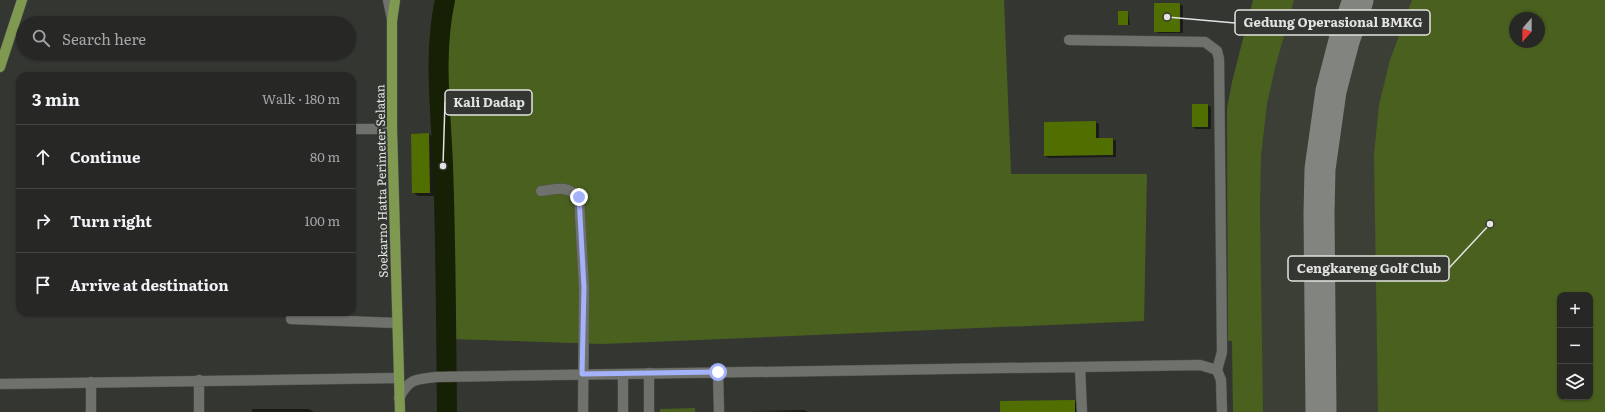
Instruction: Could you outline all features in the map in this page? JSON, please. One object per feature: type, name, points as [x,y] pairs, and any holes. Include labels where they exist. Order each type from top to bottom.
[{"type":"main road","points":[[0,57],[14,0]]},
{"type":"main road","points":[[17,16],[22,0]]},
{"type":"main road","name":"Soekarno Hatta Perimeter Selatan","points":[[395,0],[392,21],[392,129],[399,398]]},
{"type":"main road","points":[[0,67],[16,18]]},
{"type":"main road","points":[[399,398],[400,412]]},
{"type":"street","points":[[388,0],[392,21]]},
{"type":"street","points":[[1069,40],[1205,42],[1217,51],[1219,59],[1222,352],[1217,370],[1221,380],[1222,412]]},
{"type":"street","points":[[356,129],[392,129]]},
{"type":"street","points":[[540,191],[564,188],[571,190],[579,197],[584,288],[582,374],[583,412]]},
{"type":"street","points":[[291,320],[397,323]]},
{"type":"street","points":[[399,398],[410,382],[418,378],[461,376],[1200,365],[1217,370]]},
{"type":"street","points":[[1080,367],[1082,412]]},
{"type":"street","points":[[718,372],[719,412]]},
{"type":"street","points":[[649,373],[649,412]]},
{"type":"street","points":[[623,374],[623,412]]},
{"type":"street","points":[[0,384],[398,378]]},
{"type":"street","points":[[199,380],[199,412]]},
{"type":"street","points":[[91,382],[91,412]]},
{"type":"shaded area","points":[[1253,0],[1444,0],[1401,412],[1233,412],[1232,341],[1228,341],[1227,109],[1232,82]]},
{"type":"green space","points":[[451,0],[1004,0],[1011,174],[1147,174],[1144,321],[602,344],[452,339],[445,25]]},
{"type":"green space","points":[[1253,0],[1294,0],[1275,68],[1267,104],[1261,156],[1260,209],[1263,412],[1233,412],[1232,341],[1228,341],[1227,109],[1232,82]]},
{"type":"green space","points":[[1412,0],[1605,0],[1605,412],[1378,412],[1374,154],[1379,105],[1390,60]]},
{"type":"green space","points":[[695,408],[695,412],[660,412],[660,409]]},
{"type":"building","points":[[1154,3],[1180,3],[1180,32],[1154,32]]},
{"type":"building","points":[[1118,11],[1128,11],[1128,25],[1118,25]]},
{"type":"building","points":[[1192,104],[1208,104],[1208,127],[1192,127]]},
{"type":"building","points":[[1096,121],[1096,138],[1113,138],[1113,155],[1044,156],[1044,122]]},
{"type":"building","points":[[429,133],[430,193],[412,193],[411,134]]},
{"type":"building","points":[[1075,400],[1075,412],[1000,412],[1000,401]]},
{"type":"waterway","points":[[445,0],[439,41],[439,83],[445,228],[447,412]]},
{"type":"taxiway","points":[[1321,412],[1320,169],[1331,91],[1344,41],[1358,0]]},
{"type":"place","name":"Gedung Operasional BMKG","points":[[1167,17]]},
{"type":"place","name":"Kali Dadap","points":[[443,166]]},
{"type":"place","name":"Cengkareng Golf Club","points":[[1490,224]]},
{"type":"route","points":[[579,197],[584,288],[582,374],[718,372]]}]
